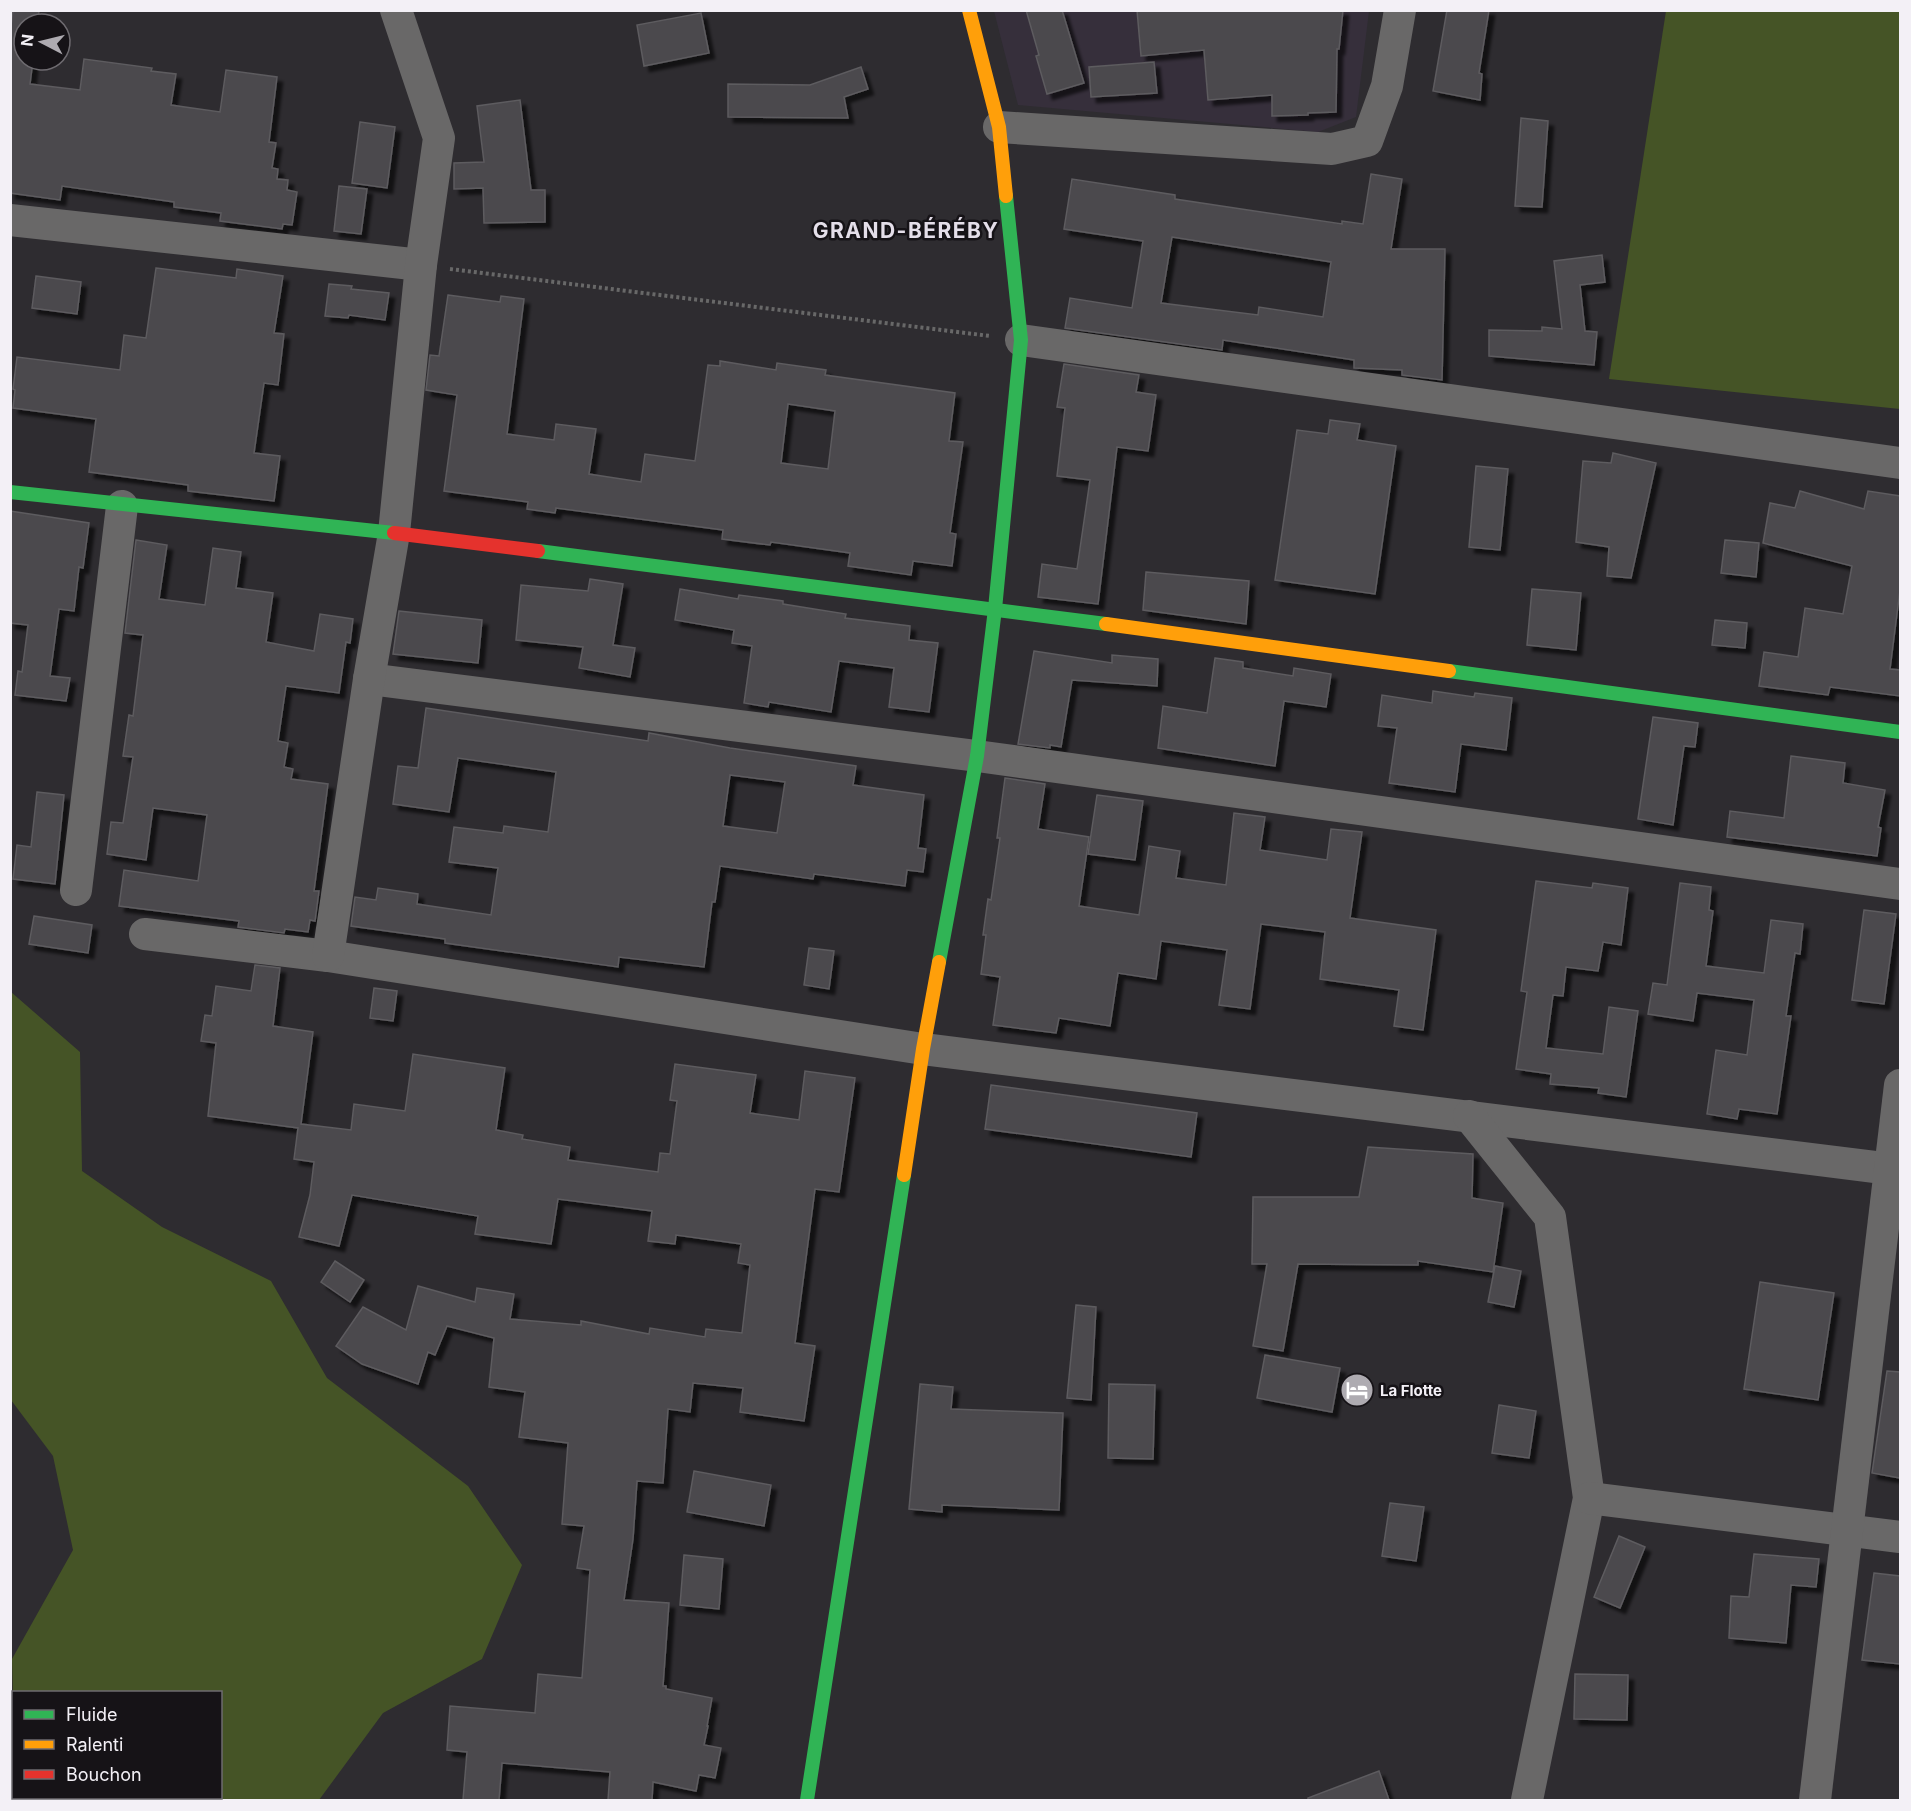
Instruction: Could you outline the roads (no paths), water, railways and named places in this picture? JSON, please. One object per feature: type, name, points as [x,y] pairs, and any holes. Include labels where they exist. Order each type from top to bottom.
[{"type":"street","points":[[328,956],[369,679],[394,533],[421,265],[439,138],[396,10]]},
{"type":"street","points":[[807,1800],[923,1049],[978,756],[1021,340],[999,127],[969,10]]},
{"type":"street","points":[[999,127],[1332,149],[1367,141],[1387,86],[1400,10]]},
{"type":"street","points":[[10,220],[421,265]]},
{"type":"street","points":[[1021,340],[1900,463]]},
{"type":"street","points":[[10,492],[122,506],[394,533],[995,609],[1900,732]]},
{"type":"street","points":[[76,890],[122,506]]},
{"type":"street","points":[[369,679],[978,756],[1900,885]]},
{"type":"street","points":[[145,934],[328,956],[923,1049],[1891,1169]]},
{"type":"street","points":[[1815,1800],[1900,1085]]},
{"type":"street","points":[[1469,1116],[1551,1217],[1589,1498],[1527,1800]]},
{"type":"street","points":[[1589,1498],[1900,1537]]},
{"type":"place","name":"La Flotte","points":[[1357,1390]]},
{"type":"district","name":"GRAND-BÉRÉBY","points":[[906,230]]}]
